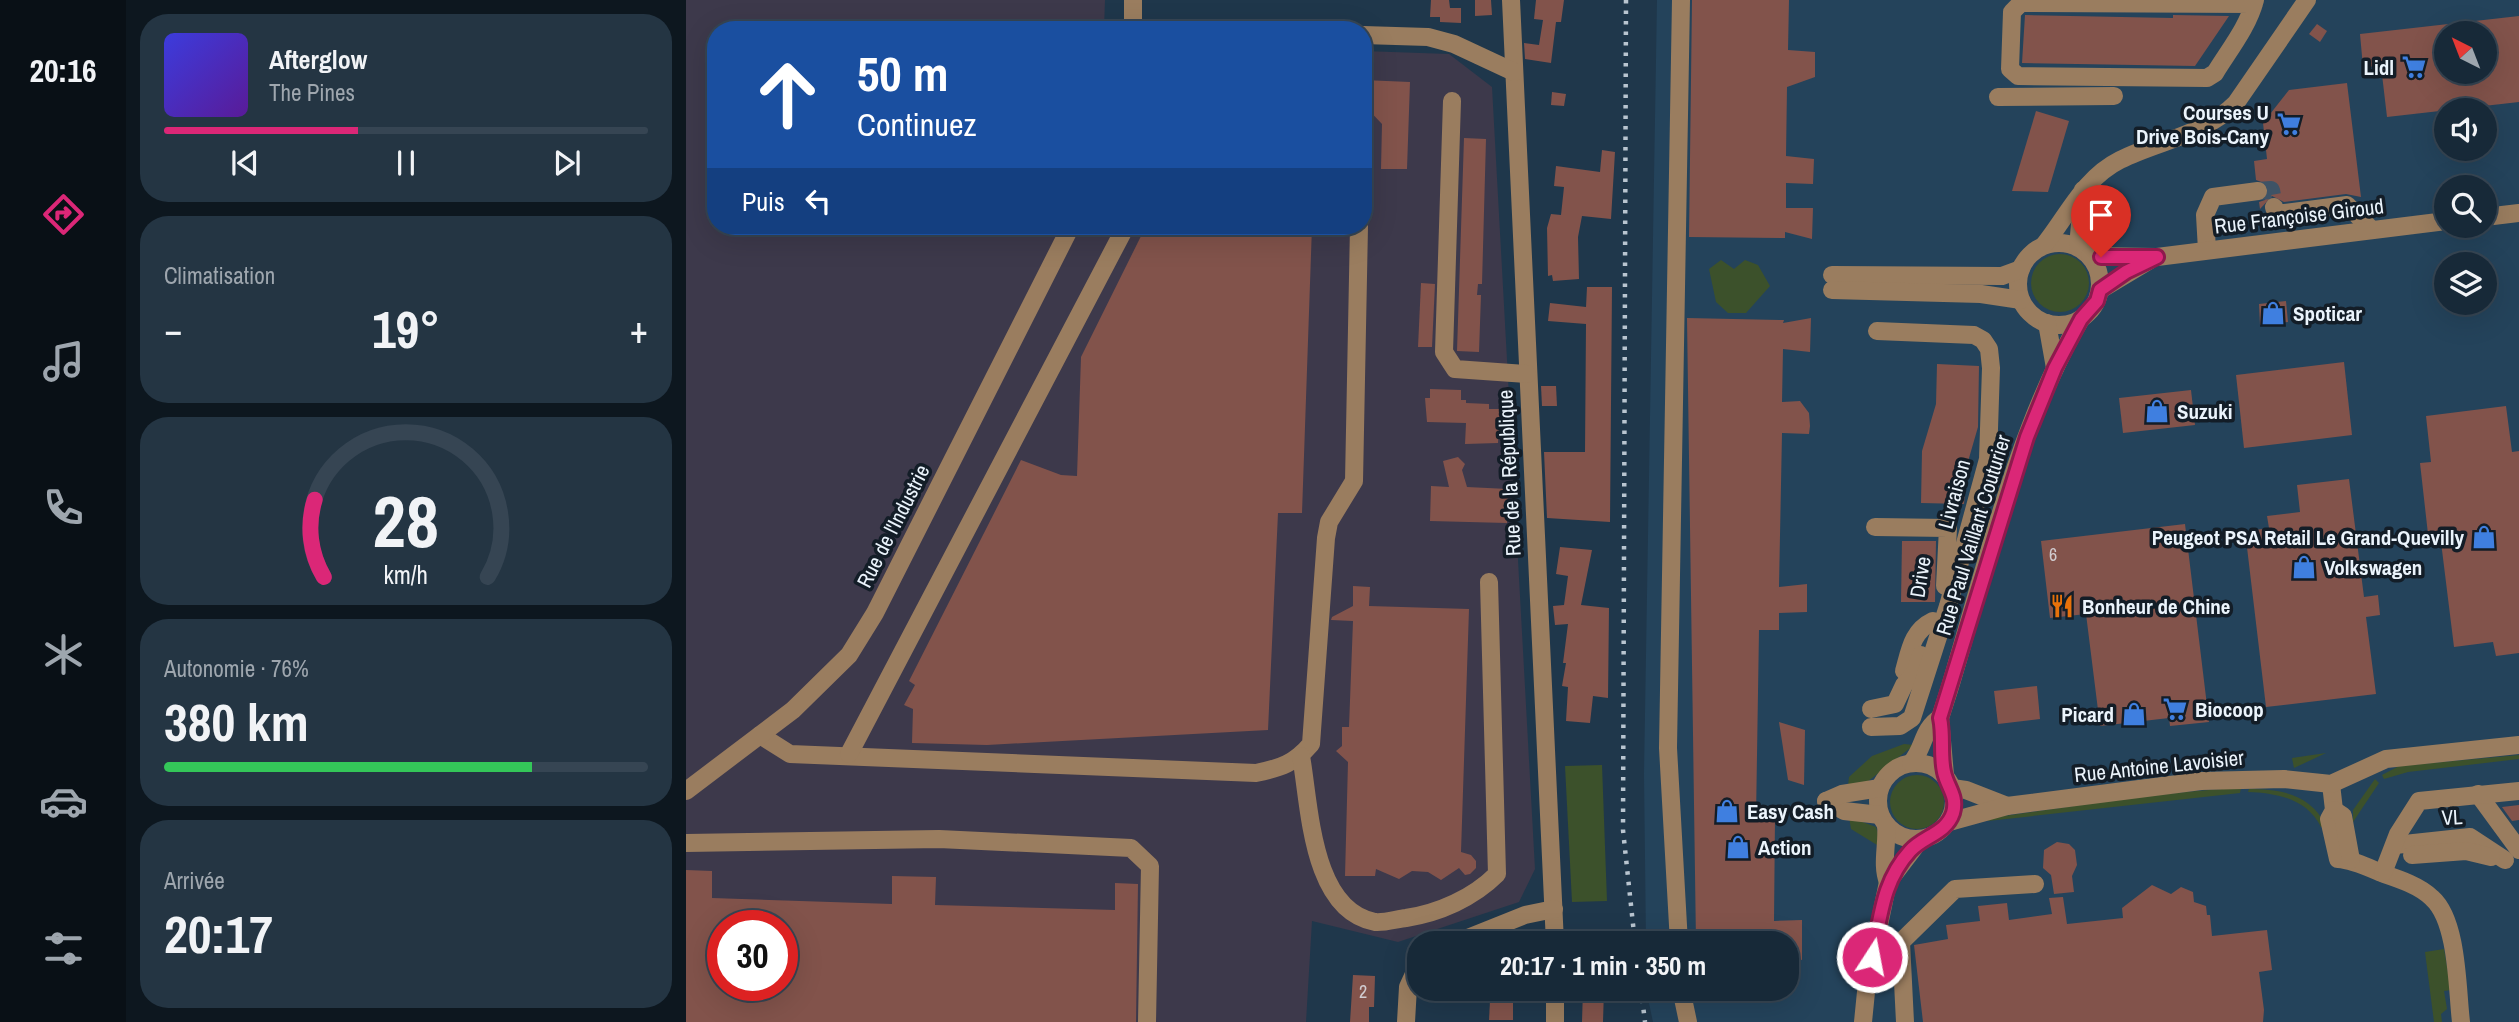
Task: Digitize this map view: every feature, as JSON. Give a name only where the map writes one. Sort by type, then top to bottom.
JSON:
[{"type":"street","points":[[1133,0],[1133,21]]},
{"type":"street","name":"Rue de la République","points":[[1511,0],[1555,931]]},
{"type":"street","points":[[1678,931],[1668,748],[1681,0]]},
{"type":"street","points":[[2044,245],[2056,242],[2084,252],[2099,272],[2100,290],[2090,311],[2081,319],[2065,325],[2048,323],[2032,315],[2021,300],[2018,285],[2026,258],[2044,245],[2083,190],[2119,160],[2208,126],[2224,115],[2236,103],[2306,0]]},
{"type":"street","points":[[2255,2],[2215,73],[2207,78],[2018,76],[2010,69],[2012,12],[2021,3],[2255,2]]},
{"type":"street","points":[[1372,35],[1428,37],[1454,44],[1514,72]]},
{"type":"street","points":[[1998,97],[2114,96]]},
{"type":"street","points":[[1452,101],[1444,352],[1455,369],[1527,374]]},
{"type":"street","points":[[2083,190],[2084,252]]},
{"type":"street","points":[[2207,250],[2204,215],[2213,197],[2258,191]]},
{"type":"street","points":[[2274,207],[2276,214],[2347,205],[2372,230]]},
{"type":"street","points":[[2497,216],[2519,213]]},
{"type":"street","name":"Rue Françoise Giroud","points":[[2084,252],[2157,257],[2434,223]]},
{"type":"street","name":"Rue de l'Industrie","points":[[686,791],[793,710],[849,655],[875,613],[1066,235]]},
{"type":"street","points":[[849,754],[1121,235]]},
{"type":"street","points":[[760,735],[790,754],[849,754],[1256,773],[1285,767],[1301,756],[1311,744],[1329,522],[1354,481],[1359,235]]},
{"type":"street","name":"Rue Françoise Giroud","points":[[2100,290],[2126,272],[2157,257]]},
{"type":"street","points":[[2021,269],[2001,276],[1832,282],[1981,294],[2021,300]]},
{"type":"street","name":"Rue Paul Vaillant Couturier","points":[[1948,782],[1940,718],[2027,437],[2055,368],[2081,319]]},
{"type":"street","points":[[2048,323],[2055,368]]},
{"type":"street","name":"Livraison","points":[[1871,718],[1900,726],[1912,718],[1948,606],[1988,459],[1991,368],[1989,349],[1983,340],[1974,335],[1877,331]]},
{"type":"street","name":"Drive","points":[[1871,718],[1895,704],[1904,685],[1915,673],[1944,595],[1948,539],[1948,528],[1875,527]]},
{"type":"street","points":[[1948,539],[1968,529]]},
{"type":"street","points":[[1301,756],[1327,883],[1339,903],[1353,915],[1377,922],[1421,916],[1468,897],[1488,883],[1497,874],[1489,582]]},
{"type":"street","name":"Rue Paul Vaillant Couturier","points":[[1911,763],[1920,753],[1921,744],[1931,724],[1940,718]]},
{"type":"street","points":[[2461,1022],[2452,946],[2441,910],[2432,897],[2390,858],[2351,860],[2343,816],[2334,810],[2331,784],[2386,759],[2519,745]]},
{"type":"street","points":[[1863,1022],[1867,982],[1888,881],[1920,840],[1940,831],[1949,821],[1955,800],[1948,782],[1930,766],[1911,763],[1892,771],[1880,788],[1888,844],[1884,870],[1888,881]]},
{"type":"street","name":"Rue Antoine Lavoisier","points":[[1949,821],[2007,806],[2222,779],[2284,779],[2331,784]]},
{"type":"street","name":"Rue Antoine Lavoisier","points":[[1948,782],[2007,806]]},
{"type":"street","points":[[1880,788],[1842,794],[1826,801],[1844,811],[1883,820],[1901,837],[1920,840]]},
{"type":"street","points":[[2390,858],[2398,834],[2419,801],[2499,792],[2519,807]]},
{"type":"street","points":[[2499,792],[2519,833]]},
{"type":"street","points":[[2499,792],[2512,855]]},
{"type":"street","name":"VL","points":[[2390,858],[2470,837],[2512,855]]},
{"type":"street","points":[[686,843],[939,839],[1131,848],[1150,866],[1147,1022]]},
{"type":"street","points":[[1905,1022],[1901,942],[1955,889],[2035,884]]},
{"type":"street","points":[[1485,931],[1525,915],[1554,909]]},
{"type":"street","points":[[1406,1022],[1407,1001]]},
{"type":"street","points":[[1555,1001],[1555,1022]]},
{"type":"street","points":[[1684,1001],[1688,1022]]},
{"type":"shaded area","points":[[686,0],[1105,0],[1104,21],[707,21],[707,235],[1372,235],[1372,51],[1449,54],[1492,87],[1535,869],[1519,902],[1431,931],[1407,931],[1407,939],[1398,942],[1312,921],[1306,1022],[686,1022]]},
{"type":"shaded area","points":[[1657,0],[2519,0],[2519,1022],[1653,1022],[1649,1001],[1799,1001],[1799,931],[1646,931],[1644,774]]},
{"type":"green space","points":[[2054,254],[2066,254],[2081,262],[2089,277],[2089,289],[2081,304],[2066,312],[2054,312],[2039,304],[2031,289],[2031,277],[2039,262]]},
{"type":"green space","points":[[1721,260],[1734,269],[1745,260],[1758,265],[1770,286],[1746,313],[1728,313],[1716,302],[1709,269]]},
{"type":"green space","points":[[1904,744],[1914,745],[1867,782],[1848,786],[1849,777],[1872,756]]},
{"type":"green space","points":[[2326,753],[2294,768],[2292,758]]},
{"type":"green space","points":[[2519,755],[2519,759],[2408,772],[2384,779],[2382,775],[2399,766]]},
{"type":"green space","points":[[1602,765],[1607,901],[1572,902],[1565,766]]},
{"type":"green space","points":[[1917,775],[1936,783],[1944,802],[1936,821],[1917,829],[1898,821],[1890,802],[1898,783]]},
{"type":"green space","points":[[2375,779],[2379,783],[2353,822],[2353,810]]},
{"type":"green space","points":[[2241,788],[2240,793],[1988,821],[1988,818],[2114,800]]},
{"type":"green space","points":[[2249,789],[2283,792],[2303,800],[2320,815],[2326,826],[2321,827],[2308,810],[2290,799],[2248,792]]},
{"type":"green space","points":[[1849,817],[1876,827],[1882,848],[1851,829]]},
{"type":"green space","points":[[2444,949],[2451,990],[2444,991],[2447,1009],[2441,1014],[2442,1022],[2434,1022],[2425,952]]},
{"type":"building","points":[[1431,0],[1449,0],[1450,8],[1461,8],[1461,23],[1440,22],[1440,17],[1430,17]]},
{"type":"building","points":[[1475,0],[1491,0],[1492,15],[1475,16]]},
{"type":"building","points":[[1536,0],[1564,0],[1561,22],[1556,22],[1551,63],[1525,59],[1524,43],[1539,45],[1543,20],[1534,19]]},
{"type":"building","points":[[1692,0],[1789,0],[1788,50],[1815,52],[1815,77],[1787,87],[1786,156],[1814,159],[1813,184],[1786,183],[1786,208],[1813,208],[1812,239],[1785,232],[1785,238],[1689,237]]},
{"type":"building","points":[[2025,15],[2173,18],[2173,15],[2229,16],[2195,66],[2022,63]]},
{"type":"building","name":"Lidl","points":[[2519,16],[2519,102],[2497,104],[2497,98],[2434,98],[2434,112],[2387,117],[2381,66],[2363,67],[2360,34],[2434,26],[2434,84],[2497,84],[2497,21],[2475,21]]},
{"type":"building","points":[[2317,24],[2327,31],[2320,42],[2309,34]]},
{"type":"building","points":[[1372,80],[1410,82],[1407,169],[1381,169],[1382,124],[1372,113]]},
{"type":"building","points":[[2347,83],[2361,197],[2346,194],[2284,202],[2272,196],[2260,209],[2259,202],[2265,200],[2269,190],[2267,184],[2256,180],[2254,161],[2267,159],[2263,123],[2289,90]]},
{"type":"building","points":[[1552,92],[1566,94],[1564,106],[1551,105]]},
{"type":"building","points":[[2036,111],[2069,121],[2048,192],[2012,191]]},
{"type":"building","points":[[1464,138],[1486,139],[1482,284],[1478,284],[1477,295],[1481,295],[1479,352],[1457,351]]},
{"type":"building","points":[[1602,150],[1615,152],[1611,219],[1582,216],[1578,237],[1579,279],[1553,281],[1552,275],[1548,276],[1547,228],[1551,214],[1561,215],[1564,187],[1554,186],[1556,166],[1600,172]]},
{"type":"building","points":[[1142,235],[1312,235],[1302,513],[1278,513],[1268,730],[987,745],[912,743],[913,709],[904,705],[915,685],[909,681],[1021,460],[1061,475],[1077,476],[1081,357]]},
{"type":"building","points":[[1421,283],[1435,284],[1432,347],[1418,347]]},
{"type":"building","points":[[1587,287],[1612,287],[1610,522],[1547,518],[1544,452],[1585,452],[1586,324],[1548,321],[1550,303],[1586,307]]},
{"type":"building","name":"Spoticar","points":[[2286,301],[2288,322],[2260,325],[2259,304]]},
{"type":"building","points":[[1687,318],[1784,320],[1783,323],[1811,318],[1810,352],[1783,349],[1782,402],[1800,401],[1809,413],[1810,426],[1809,434],[1782,433],[1779,587],[1807,584],[1807,612],[1779,613],[1779,630],[1759,630],[1756,818],[1775,818],[1774,921],[1802,920],[1802,960],[1799,959],[1799,931],[1696,931]]},
{"type":"building","points":[[2344,362],[2352,435],[2244,448],[2236,375]]},
{"type":"building","points":[[1937,364],[1979,366],[1978,427],[1967,465],[1964,504],[1921,503],[1922,451],[1936,404]]},
{"type":"building","points":[[1541,386],[1556,386],[1557,406],[1542,406]]},
{"type":"building","points":[[1430,389],[1461,390],[1461,400],[1466,400],[1466,403],[1489,404],[1489,409],[1500,409],[1498,443],[1465,444],[1466,423],[1427,422],[1425,398],[1430,398]]},
{"type":"building","name":"Suzuki","points":[[2191,390],[2195,425],[2123,433],[2119,398]]},
{"type":"building","points":[[2506,406],[2512,452],[2519,451],[2519,653],[2496,656],[2493,642],[2454,647],[2441,542],[2429,543],[2420,463],[2431,462],[2426,416]]},
{"type":"building","points":[[1458,457],[1465,464],[1462,470],[1467,487],[1508,489],[1507,523],[1430,521],[1431,486],[1449,487],[1443,461]]},
{"type":"building","name":"Volkswagen","points":[[2349,479],[2364,597],[2378,595],[2380,615],[2366,617],[2376,694],[2266,707],[2246,539],[2249,538],[2249,531],[2269,528],[2267,516],[2300,512],[2297,485]]},
{"type":"building","points":[[2185,524],[2209,722],[2170,726],[2169,718],[2100,726],[2086,614],[2050,618],[2041,541]]},
{"type":"building","points":[[1902,541],[1936,541],[1935,602],[1901,602]]},
{"type":"building","points":[[1560,547],[1592,550],[1581,605],[1609,608],[1608,698],[1593,696],[1590,723],[1566,721],[1568,687],[1562,686],[1568,624],[1555,625],[1553,606],[1564,605],[1568,576],[1556,574]]},
{"type":"building","points":[[1353,586],[1370,587],[1369,606],[1469,609],[1461,852],[1471,855],[1476,861],[1476,868],[1470,874],[1465,875],[1459,868],[1441,880],[1428,872],[1412,871],[1399,879],[1376,869],[1375,876],[1345,876],[1348,762],[1336,751],[1342,746],[1342,727],[1349,727],[1353,621],[1331,620],[1353,606]]},
{"type":"building","points":[[2037,686],[2040,719],[1998,724],[1994,691]]},
{"type":"building","points":[[1779,722],[1805,730],[1804,785],[1788,780]]},
{"type":"building","points":[[2519,805],[2519,820],[2512,821],[2502,807]]},
{"type":"building","points":[[2057,842],[2069,844],[2075,850],[2077,865],[2072,876],[2074,892],[2054,894],[2051,875],[2043,868],[2044,850]]},
{"type":"building","points":[[686,870],[712,871],[712,898],[892,904],[892,876],[936,877],[935,905],[1115,910],[1115,883],[1138,884],[1136,1022],[686,1022]]},
{"type":"building","points":[[2152,885],[2171,894],[2181,887],[2193,892],[2194,902],[2206,906],[2207,915],[2210,915],[2212,936],[2267,930],[2272,970],[2259,972],[2263,1022],[1923,1022],[1914,945],[1948,939],[1946,925],[1980,921],[1978,906],[2007,903],[2009,920],[2052,914],[2049,898],[2063,897],[2067,924],[2123,918],[2122,908]]},
{"type":"building","points":[[1353,975],[1375,976],[1374,1007],[1369,1007],[1369,1022],[1350,1022]]},
{"type":"building","points":[[1490,1001],[1513,1001],[1513,1020],[1489,1020]]},
{"type":"building","points":[[1583,1001],[1604,1001],[1603,1022],[1582,1022]]},
{"type":"tunnel","points":[[2258,191],[2271,190],[2274,207]]},
{"type":"railway","points":[[1626,0],[1623,830],[1634,931]]},
{"type":"railway","points":[[1642,1001],[1645,1022]]},
{"type":"place","name":"Lidl","points":[[2414,67]]},
{"type":"place","name":"Courses U Drive Bois-Cany","points":[[2289,124]]},
{"type":"place","name":"Spoticar","points":[[2273,313]]},
{"type":"place","name":"Suzuki","points":[[2157,411]]},
{"type":"place","name":"Peugeot PSA Retail Le Grand-Quevilly","points":[[2484,537]]},
{"type":"place","name":"Volkswagen","points":[[2304,567]]},
{"type":"place","name":"Bonheur de Chine","points":[[2062,606]]},
{"type":"place","name":"Biocoop","points":[[2175,709]]},
{"type":"place","name":"Picard","points":[[2134,714]]},
{"type":"place","name":"Easy Cash","points":[[1727,811]]},
{"type":"place","name":"Action","points":[[1738,847]]},
{"type":"route","points":[[1872,957],[1888,881],[1920,840],[1940,831],[1953,811],[1955,800],[1945,775],[1940,748],[1940,718],[2027,437],[2051,376],[2081,319],[2097,301],[2100,290],[2126,272],[2157,257],[2101,257]]}]
